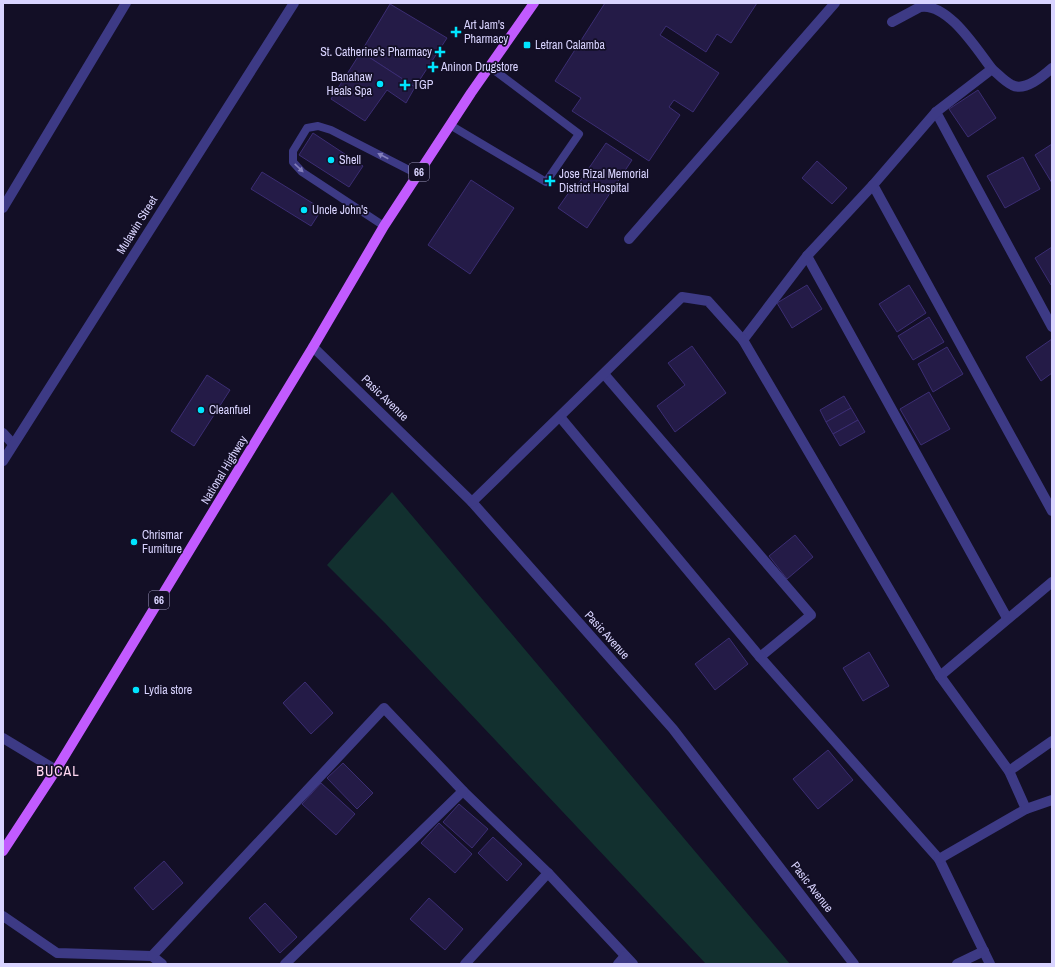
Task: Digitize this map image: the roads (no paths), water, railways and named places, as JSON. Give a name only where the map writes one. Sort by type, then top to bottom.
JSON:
[{"type":"main road","name":"National Highway","points":[[3,851],[56,770],[313,347],[384,226],[417,174],[534,3]]},
{"type":"street","points":[[3,208],[126,3]]},
{"type":"street","name":"Mulawin Street","points":[[3,461],[294,3]]},
{"type":"street","points":[[629,239],[835,3]]},
{"type":"street","points":[[892,22],[920,7],[925,6],[936,8],[960,28],[992,69],[1012,85],[1018,86],[1031,84],[1040,79],[1052,68]]},
{"type":"street","points":[[743,340],[807,256],[873,185],[936,112],[992,69]]},
{"type":"street","points":[[936,112],[1052,327]]},
{"type":"street","points":[[873,185],[1052,511]]},
{"type":"street","points":[[807,256],[1007,618]]},
{"type":"street","points":[[472,502],[682,297],[708,301],[743,340],[940,676],[1009,771],[1026,809]]},
{"type":"street","name":"Pasic Avenue","points":[[313,347],[472,502],[673,729],[854,964]]},
{"type":"street","points":[[604,374],[811,615],[760,657]]},
{"type":"street","points":[[560,417],[760,657],[939,859],[990,964]]},
{"type":"street","points":[[3,433],[14,444]]},
{"type":"street","points":[[940,676],[1007,618],[1052,582]]},
{"type":"street","points":[[152,956],[384,708],[463,791],[548,874],[625,962]]},
{"type":"street","points":[[3,738],[56,770]]},
{"type":"street","points":[[1009,771],[1052,741]]},
{"type":"street","points":[[285,964],[463,791]]},
{"type":"street","points":[[939,859],[1026,809],[1052,800]]},
{"type":"street","points":[[465,964],[548,874]]},
{"type":"street","points":[[3,916],[57,953],[152,956],[162,964]]},
{"type":"street","points":[[957,964],[984,951]]},
{"type":"lane","points":[[450,125],[546,182],[579,134],[490,67]]},
{"type":"lane","points":[[384,226],[302,172],[293,162],[293,151],[307,128],[318,126],[331,130],[417,174]]},
{"type":"place","name":"Art Jam's Pharmacy","points":[[456,32]]},
{"type":"place","name":"Letran Calamba","points":[[527,45]]},
{"type":"place","name":"St. Catherine's Pharmacy","points":[[440,52]]},
{"type":"place","name":"Aninon Drugstore","points":[[433,67]]},
{"type":"place","name":"Banahaw Heals Spa","points":[[380,84]]},
{"type":"place","name":"TGP","points":[[405,85]]},
{"type":"place","name":"Shell","points":[[331,160]]},
{"type":"place","name":"Jose Rizal Memorial District Hospital","points":[[550,181]]},
{"type":"place","name":"Uncle John's","points":[[304,210]]},
{"type":"place","name":"Cleanfuel","points":[[201,410]]},
{"type":"place","name":"Chrismar Furniture","points":[[134,542]]},
{"type":"place","name":"Lydia store","points":[[136,690]]},
{"type":"district","name":"BUCAL","points":[[58,771]]}]
